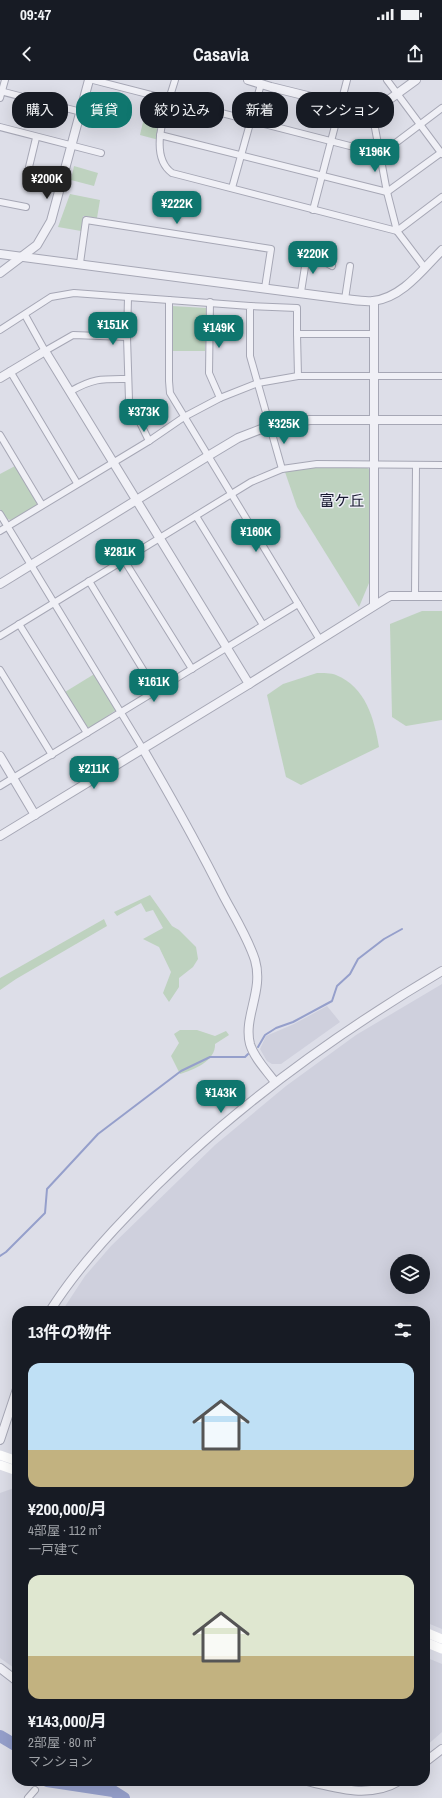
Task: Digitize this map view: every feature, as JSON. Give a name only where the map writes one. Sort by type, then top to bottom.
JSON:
[{"type":"main road","points":[[0,1455],[12,1459]]},
{"type":"main road","points":[[0,1465],[12,1470]]},
{"type":"main road","points":[[430,1634],[442,1639]]},
{"type":"main road","points":[[430,1644],[442,1649]]},
{"type":"street","points":[[0,98],[5,80]]},
{"type":"street","points":[[86,92],[89,80]]},
{"type":"street","points":[[93,80],[140,93]]},
{"type":"street","points":[[172,92],[175,80]]},
{"type":"street","points":[[248,80],[261,82],[296,92]]},
{"type":"street","points":[[344,92],[347,80]]},
{"type":"street","points":[[160,134],[387,192],[442,153],[387,80]]},
{"type":"street","points":[[394,98],[416,80]]},
{"type":"street","points":[[258,92],[261,82]]},
{"type":"street","points":[[1,91],[76,110]]},
{"type":"street","points":[[381,154],[442,108]]},
{"type":"street","points":[[0,128],[100,153]]},
{"type":"street","points":[[0,273],[24,256],[37,244],[51,221],[77,128]]},
{"type":"street","points":[[162,128],[160,134],[160,153],[166,168],[172,173],[397,231]]},
{"type":"street","points":[[232,188],[248,128]]},
{"type":"street","points":[[277,128],[381,154]]},
{"type":"street","points":[[313,210],[335,128]]},
{"type":"street","points":[[375,128],[387,192],[397,231],[424,268]]},
{"type":"street","points":[[29,167],[36,138]]},
{"type":"street","points":[[397,231],[442,197]]},
{"type":"street","points":[[0,202],[26,207]]},
{"type":"street","points":[[80,263],[86,220],[271,249],[266,288]]},
{"type":"street","points":[[0,254],[80,263],[345,299],[374,301],[393,294],[405,287],[442,250]]},
{"type":"street","points":[[301,292],[307,256],[321,260],[332,266]]},
{"type":"street","points":[[345,299],[350,266]]},
{"type":"street","points":[[0,330],[51,297],[74,293],[128,298],[297,308],[298,376]]},
{"type":"street","points":[[128,298],[127,379],[129,400],[149,441]]},
{"type":"street","points":[[169,300],[170,393],[320,640]]},
{"type":"street","points":[[374,301],[374,605]]},
{"type":"street","points":[[210,302],[209,373],[220,398]]},
{"type":"street","points":[[250,306],[250,356],[282,469]]},
{"type":"street","points":[[25,315],[113,462],[161,537],[250,684]]},
{"type":"street","points":[[297,334],[374,334]]},
{"type":"street","points":[[0,378],[73,335],[127,338]]},
{"type":"street","points":[[10,371],[77,483]]},
{"type":"street","points":[[0,531],[77,483],[149,441],[184,417],[220,398],[258,383],[298,376],[442,376]]},
{"type":"street","points":[[71,391],[87,382],[100,379],[127,379]]},
{"type":"street","points":[[0,584],[136,499],[238,438],[270,426],[310,420],[442,420]]},
{"type":"street","points":[[0,434],[42,505]]},
{"type":"street","points":[[0,636],[251,482],[282,469],[317,464],[442,465]]},
{"type":"street","points":[[415,596],[416,465]]},
{"type":"street","points":[[0,514],[143,748],[192,835],[241,930],[254,960],[258,983],[249,1034],[250,1045],[275,1082]]},
{"type":"street","points":[[196,516],[263,625]]},
{"type":"street","points":[[124,560],[192,669]]},
{"type":"street","points":[[89,581],[156,691]]},
{"type":"street","points":[[0,836],[250,684],[390,596],[442,596]]},
{"type":"street","points":[[0,786],[298,604]]},
{"type":"street","points":[[19,624],[87,733]]},
{"type":"street","points":[[0,670],[52,755]]},
{"type":"street","points":[[0,756],[35,815]]},
{"type":"street","points":[[53,1306],[74,1275],[150,1192],[207,1138],[275,1082],[389,1002],[442,971]]},
{"type":"street","points":[[0,1440],[12,1404]]},
{"type":"street","points":[[0,1668],[12,1677]]},
{"type":"street","points":[[430,1758],[442,1749]]},
{"type":"street","points":[[326,1786],[342,1790],[366,1793],[380,1791],[390,1786]]},
{"type":"street","points":[[28,1798],[35,1790]]},
{"type":"shaded area","points":[[442,984],[442,1629],[430,1624],[430,1306],[65,1306],[85,1276],[111,1246],[215,1145],[286,1086],[356,1035]]},
{"type":"shaded area","points":[[327,1006],[340,1022],[281,1064],[272,1064],[267,1061],[260,1049],[266,1036],[294,1024]]},
{"type":"shaded area","points":[[12,1489],[12,1666],[0,1658],[0,1493]]},
{"type":"shaded area","points":[[430,1659],[442,1664],[442,1732],[430,1743]]},
{"type":"green space","points":[[142,128],[162,128],[159,140],[140,135]]},
{"type":"green space","points":[[74,166],[98,173],[94,186],[71,180]]},
{"type":"green space","points":[[70,194],[100,200],[97,218],[83,216],[81,231],[58,227]]},
{"type":"green space","points":[[172,306],[206,308],[205,351],[172,351]]},
{"type":"green space","points":[[15,466],[38,501],[36,506],[11,520],[6,519],[0,509],[0,474]]},
{"type":"green space","points":[[316,467],[366,467],[370,470],[369,583],[359,607],[297,507],[285,472]]},
{"type":"green space","points":[[422,611],[442,611],[442,720],[406,726],[392,717],[390,624]]},
{"type":"green space","points":[[96,673],[116,710],[90,728],[86,726],[65,692]]},
{"type":"green space","points":[[317,673],[329,673],[336,675],[355,687],[367,705],[371,715],[379,747],[301,785],[286,777],[267,695],[283,684]]},
{"type":"green space","points":[[150,895],[172,926],[179,930],[196,947],[198,959],[193,967],[179,978],[179,987],[169,1002],[163,993],[171,972],[159,947],[143,939],[163,928],[153,910],[146,912],[141,903],[117,916],[114,912]]},
{"type":"green space","points":[[104,919],[107,926],[16,979],[0,990],[0,978]]},
{"type":"green space","points":[[180,1030],[197,1030],[215,1036],[226,1031],[229,1035],[215,1044],[212,1055],[203,1064],[180,1074],[171,1056],[179,1043],[174,1034]]},
{"type":"waterway","points":[[258,1047],[265,1035],[276,1028],[293,1022],[332,1001],[337,986],[350,974],[358,959],[384,939],[402,929]]},
{"type":"waterway","points":[[0,1256],[6,1252],[45,1213],[47,1189],[98,1134],[181,1071],[210,1057],[245,1057],[248,1054]]},
{"type":"waterway","points":[[0,1736],[12,1743]]},
{"type":"waterway","points":[[80,1786],[113,1791],[124,1798]]},
{"type":"district","name":"富ケ丘","points":[[342,500]]}]
